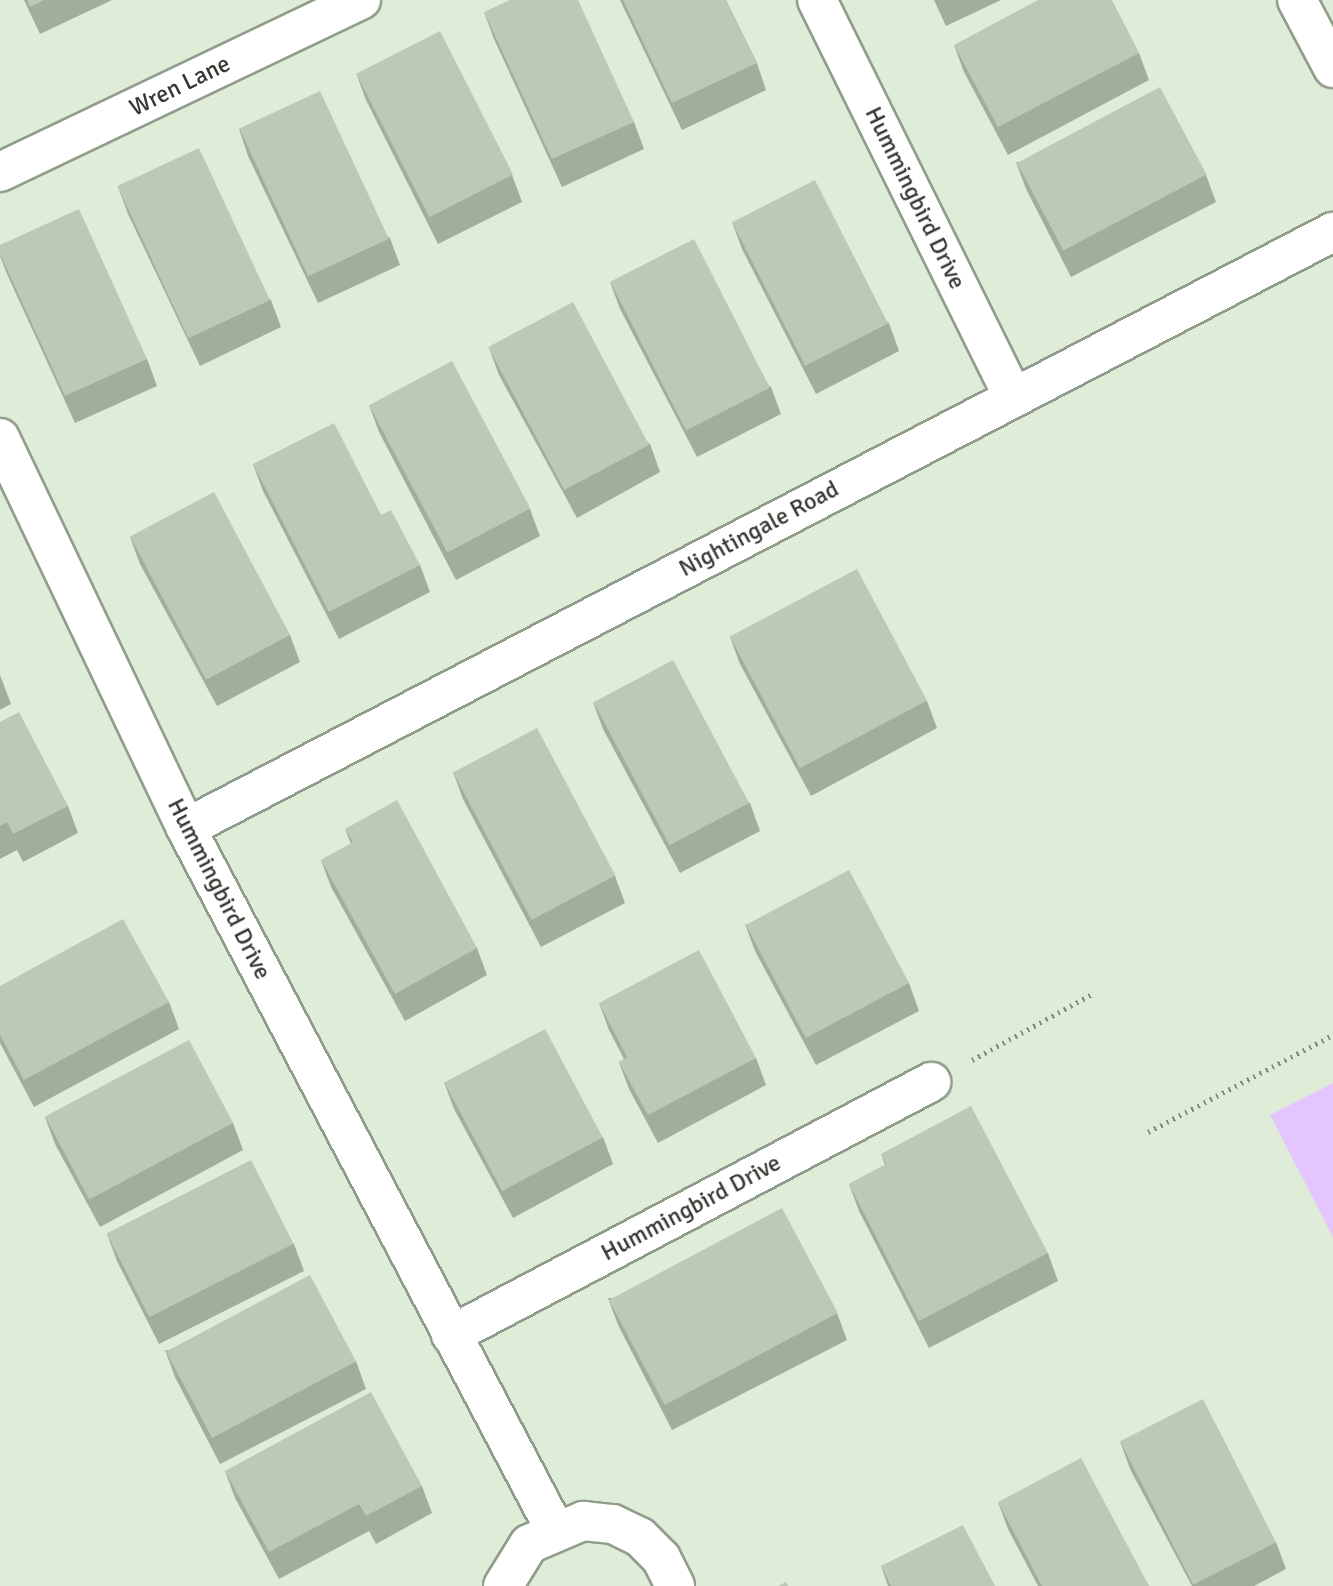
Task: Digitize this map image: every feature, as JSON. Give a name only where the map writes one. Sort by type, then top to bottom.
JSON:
[{"type":"street","name":"Wren Lane","points":[[0,172],[360,0]]},
{"type":"street","name":"Hummingbird Drive","points":[[817,0],[1013,397]]},
{"type":"street","points":[[1297,0],[1333,68]]},
{"type":"street","name":"Nightingale Road","points":[[187,828],[1333,232]]},
{"type":"street","name":"Hummingbird Drive","points":[[0,438],[187,828],[554,1528]]},
{"type":"street","name":"Hummingbird Drive","points":[[451,1335],[931,1082]]},
{"type":"street","points":[[503,1586],[529,1544],[554,1528],[583,1521],[613,1524],[661,1558],[676,1586]]},
{"type":"path","points":[[931,1082],[1092,994]]},
{"type":"path","points":[[1148,1132],[1333,1035]]},
{"type":"shaded area","points":[[1333,1083],[1333,1237],[1270,1115]]},
{"type":"building","points":[[27,0],[44,0],[30,7]]},
{"type":"building","points":[[510,0],[578,0],[634,122],[552,159],[484,12]]},
{"type":"building","points":[[623,0],[726,0],[757,63],[672,103]]},
{"type":"building","points":[[1038,0],[1112,0],[1139,53],[998,127],[954,45]]},
{"type":"building","points":[[440,31],[513,174],[429,217],[356,74]]},
{"type":"building","points":[[1160,87],[1206,174],[1063,250],[1017,163]]},
{"type":"building","points":[[320,91],[389,239],[308,276],[239,129]]},
{"type":"building","points":[[199,148],[270,300],[188,338],[117,186]]},
{"type":"building","points":[[815,180],[888,323],[805,366],[732,222]]},
{"type":"building","points":[[79,209],[147,359],[65,396],[0,254],[0,245]]},
{"type":"building","points":[[694,239],[770,388],[686,430],[610,282]]},
{"type":"building","points":[[573,302],[649,445],[564,490],[488,347]]},
{"type":"building","points":[[452,361],[530,508],[447,553],[369,405]]},
{"type":"building","points":[[334,423],[381,515],[391,510],[420,565],[329,612],[253,464]]},
{"type":"building","points":[[214,492],[290,635],[206,680],[130,537]]},
{"type":"building","points":[[857,569],[927,701],[800,768],[730,637]]},
{"type":"building","points":[[673,660],[749,803],[670,845],[594,702]]},
{"type":"building","points":[[19,712],[68,806],[13,834],[7,822],[0,826],[0,722]]},
{"type":"building","points":[[537,728],[615,875],[532,920],[453,773]]},
{"type":"building","points":[[397,800],[477,948],[395,994],[321,860],[353,842],[345,829]]},
{"type":"building","points":[[849,870],[909,983],[806,1038],[746,925]]},
{"type":"building","points":[[123,919],[169,1002],[24,1080],[0,1035],[0,986]]},
{"type":"building","points":[[699,950],[756,1058],[648,1115],[619,1062],[627,1057],[599,1003]]},
{"type":"building","points":[[545,1029],[603,1138],[502,1191],[444,1083]]},
{"type":"building","points":[[189,1040],[233,1123],[89,1200],[45,1117]]},
{"type":"building","points":[[971,1106],[1048,1253],[919,1321],[849,1184],[886,1164],[881,1154]]},
{"type":"building","points":[[251,1160],[294,1244],[149,1317],[107,1234]]},
{"type":"building","points":[[782,1208],[838,1313],[665,1405],[609,1300]]},
{"type":"building","points":[[310,1275],[356,1362],[212,1438],[166,1352]]},
{"type":"building","points":[[371,1392],[422,1486],[366,1516],[359,1504],[269,1552],[225,1471]]},
{"type":"building","points":[[1203,1399],[1276,1542],[1193,1585],[1120,1441]]},
{"type":"building","points":[[1081,1458],[1149,1586],[1042,1586],[998,1502]]},
{"type":"building","points":[[963,1525],[995,1586],[891,1586],[881,1566]]}]
